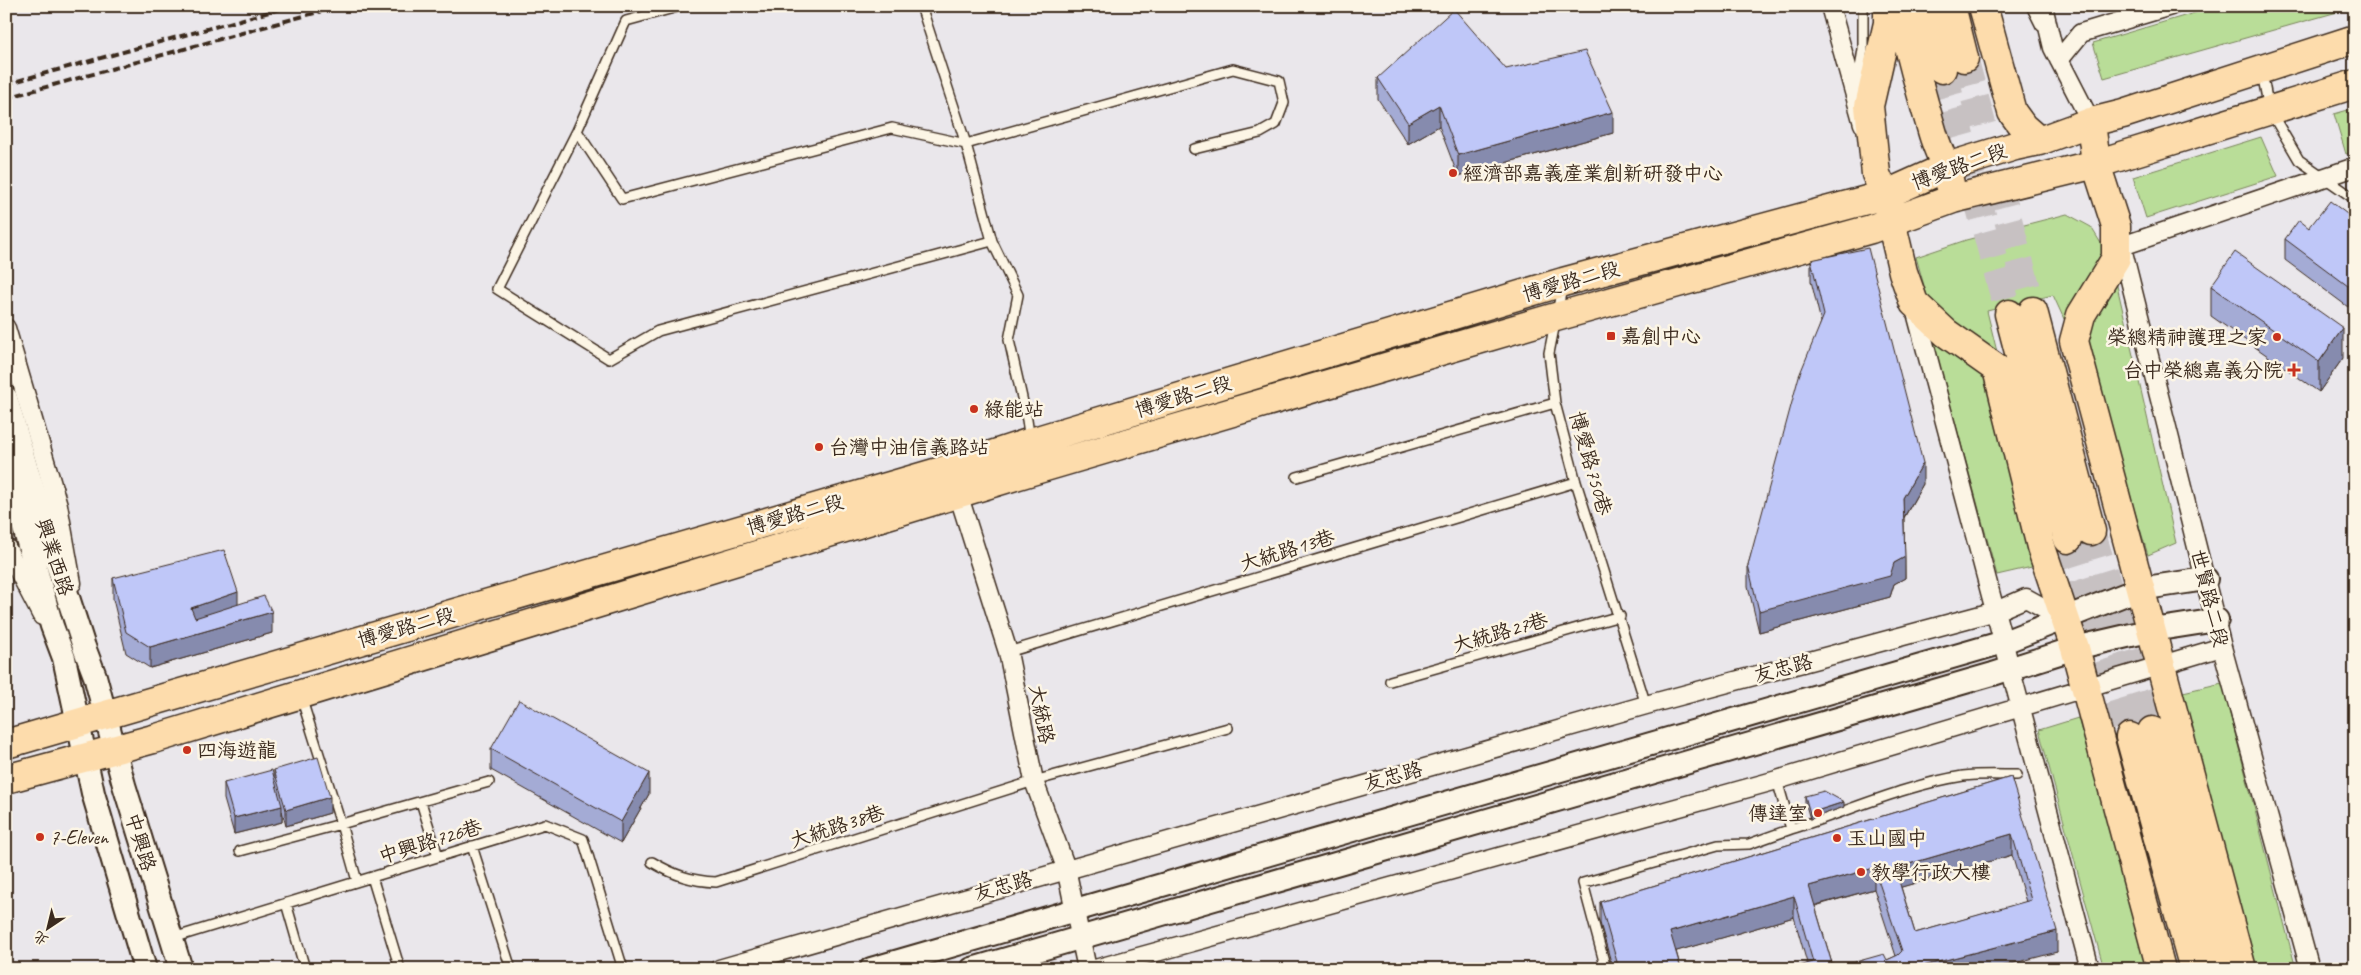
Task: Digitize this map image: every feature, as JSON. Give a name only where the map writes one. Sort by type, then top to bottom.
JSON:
[{"type":"main road","points":[[1888,6],[1888,23],[1869,106],[1875,168],[1885,194],[1903,272],[1914,302],[1946,333],[1998,369],[2041,547],[2075,648],[2161,969]]},
{"type":"main road","points":[[1899,6],[1916,76],[1938,151],[1947,167],[1953,199]]},
{"type":"main road","points":[[1926,6],[1953,64],[1951,6]]},
{"type":"main road","points":[[1983,6],[2012,112],[2023,127],[2039,141]]},
{"type":"main road","name":"博愛路二段","points":[[6,744],[952,468],[1030,442],[1563,282],[1885,194],[1947,167],[2015,146],[2039,141],[2091,122],[2123,114],[2355,39]]},
{"type":"main road","name":"博愛路二段","points":[[6,779],[114,750],[301,694],[1035,470],[1556,317],[1892,223],[1953,199],[2096,164],[2355,84]]},
{"type":"main road","points":[[2091,122],[2096,164],[2119,236],[2116,258],[2081,315],[2074,341],[2139,589],[2153,630],[2242,969]]},
{"type":"main road","points":[[2021,313],[2080,535]]},
{"type":"main road","points":[[2194,969],[2141,734],[2216,969]]},
{"type":"street","points":[[1830,6],[1875,168]]},
{"type":"street","points":[[2043,6],[2056,54],[2091,122]]},
{"type":"street","points":[[2056,54],[2081,33],[2171,6]]},
{"type":"street","points":[[2119,236],[2355,167]]},
{"type":"street","name":"世賢路二段","points":[[2119,236],[2217,620],[2222,647],[2310,969]]},
{"type":"street","points":[[1914,302],[1996,611],[2009,669],[2090,969]]},
{"type":"street","points":[[6,328],[58,505],[74,652]]},
{"type":"street","name":"興業西路","points":[[6,398],[27,470],[74,652],[77,723]]},
{"type":"street","name":"興業西路","points":[[6,465],[52,626],[74,652],[106,715]]},
{"type":"street","name":"大統路","points":[[952,468],[957,495],[1008,652],[1034,781],[1066,868],[1087,969]]},
{"type":"street","points":[[6,548],[74,652]]},
{"type":"street","name":"友忠路","points":[[871,969],[2004,642],[2139,589],[2206,578]]},
{"type":"street","name":"友忠路","points":[[719,969],[1066,868],[1646,704],[1996,611],[2026,598],[2064,619]]},
{"type":"street","points":[[972,969],[2009,669],[2075,648],[2153,630],[2217,620]]},
{"type":"street","points":[[1095,969],[1777,780],[2222,647]]},
{"type":"street","name":"中興路","points":[[106,715],[114,750],[170,939],[181,969]]},
{"type":"street","name":"中興路","points":[[77,723],[84,758],[145,969]]},
{"type":"lane","points":[[681,6],[626,21],[577,131],[497,289],[609,359],[658,331],[992,241]]},
{"type":"lane","points":[[920,6],[966,144],[992,241],[1018,295],[1009,340],[1035,470]]},
{"type":"lane","points":[[1856,98],[1863,49],[1863,6]]},
{"type":"lane","points":[[2031,6],[2056,54]]},
{"type":"lane","points":[[577,131],[622,199],[892,128],[966,144],[1233,69],[1279,81],[1284,103],[1276,124],[1260,133],[1194,148]]},
{"type":"lane","points":[[2261,69],[2269,109],[2299,160],[2355,199]]},
{"type":"lane","name":"博愛路750巷","points":[[1563,282],[1550,353],[1555,403],[1576,482],[1620,616],[1646,704]]},
{"type":"lane","points":[[1297,477],[1555,403]]},
{"type":"lane","name":"大統路13巷","points":[[1008,652],[1576,482]]},
{"type":"lane","name":"大統路27巷","points":[[1390,681],[1620,616]]},
{"type":"lane","points":[[301,694],[357,881]]},
{"type":"lane","points":[[1034,781],[1228,728]]},
{"type":"lane","points":[[1606,969],[1583,883],[1718,845],[1750,844],[1916,788],[1964,776],[2016,775]]},
{"type":"lane","points":[[1777,780],[1791,829]]},
{"type":"lane","name":"大統路38巷","points":[[652,862],[673,874],[693,881],[716,882],[1034,781]]},
{"type":"lane","points":[[240,851],[490,782]]},
{"type":"lane","points":[[421,802],[438,856]]},
{"type":"lane","name":"中興路726巷","points":[[170,939],[545,824],[583,839],[623,969]]},
{"type":"lane","points":[[472,846],[511,969]]},
{"type":"lane","points":[[372,877],[400,969]]},
{"type":"lane","points":[[286,903],[305,969]]},
{"type":"green space","points":[[2218,6],[2355,7],[2104,78],[2093,43]]},
{"type":"green space","points":[[2355,108],[2355,151],[2346,154],[2334,114]]},
{"type":"green space","points":[[2261,137],[2278,176],[2146,218],[2133,177]]},
{"type":"green space","points":[[2067,214],[2091,227],[2108,255],[2064,319],[2053,295],[1987,311],[1998,356],[1930,307],[1916,257],[1966,240]]},
{"type":"green space","points":[[2115,277],[2176,543],[2148,555],[2082,339]]},
{"type":"green space","points":[[1929,327],[1991,373],[2036,566],[1997,575]]},
{"type":"green space","points":[[2222,683],[2296,969],[2253,969],[2183,692]]},
{"type":"green space","points":[[2078,718],[2150,969],[2104,969],[2039,730]]},
{"type":"building","points":[[1454,9],[1506,69],[1585,51],[1613,112],[1458,155],[1439,105],[1408,123],[1378,78]]},
{"type":"building","points":[[2330,201],[2355,220],[2355,277],[2348,286],[2285,239],[2299,220],[2309,228]]},
{"type":"building","points":[[1868,248],[1923,463],[1903,498],[1905,557],[1894,563],[1890,576],[1759,611],[1748,565],[1799,376],[1824,315],[1811,260]]},
{"type":"building","points":[[2235,252],[2343,328],[2319,362],[2211,286]]},
{"type":"building","points":[[224,550],[238,592],[191,608],[195,618],[264,596],[272,612],[150,647],[126,632],[113,578]]},
{"type":"building","points":[[519,700],[649,773],[621,822],[491,749]]},
{"type":"building","points":[[318,757],[330,797],[286,810],[274,770]]},
{"type":"building","points":[[272,770],[282,806],[234,818],[224,783]]},
{"type":"building","name":"教學行政大樓","points":[[2011,777],[2057,931],[1911,969],[1850,969],[1852,963],[1884,954],[1887,960],[1902,951],[1874,868],[1809,886],[1835,969],[1789,969],[1813,962],[1794,896],[1670,932],[1681,969],[1619,969],[1600,902]],"holes":[[[2012,834],[2031,900],[1915,933],[1895,868]]]},
{"type":"building","points":[[1824,791],[1844,802],[1810,813],[1805,796]]},
{"type":"tunnel","points":[[1964,58],[2033,311]]},
{"type":"tunnel","points":[[1942,69],[2009,314]]},
{"type":"tunnel","points":[[2091,531],[2152,731]]},
{"type":"tunnel","points":[[2068,539],[2130,737]]},
{"type":"railway","points":[[6,84],[291,6]]},
{"type":"railway","points":[[6,98],[340,6]]},
{"type":"place","name":"經濟部嘉義產業創新研發中心","points":[[1453,173]]},
{"type":"place","name":"嘉創中心","points":[[1611,336]]},
{"type":"place","name":"榮總精神護理之家","points":[[2277,337]]},
{"type":"place","name":"台中榮總嘉義分院","points":[[2294,370]]},
{"type":"place","name":"綠能站","points":[[974,409]]},
{"type":"place","name":"台灣中油信義路站","points":[[819,447]]},
{"type":"place","name":"四海遊龍","points":[[187,750]]},
{"type":"place","name":"傳達室","points":[[1818,813]]},
{"type":"place","name":"7-Eleven","points":[[40,837]]},
{"type":"place","name":"玉山國中","points":[[1837,838]]},
{"type":"place","name":"教學行政大樓","points":[[1861,872]]}]
